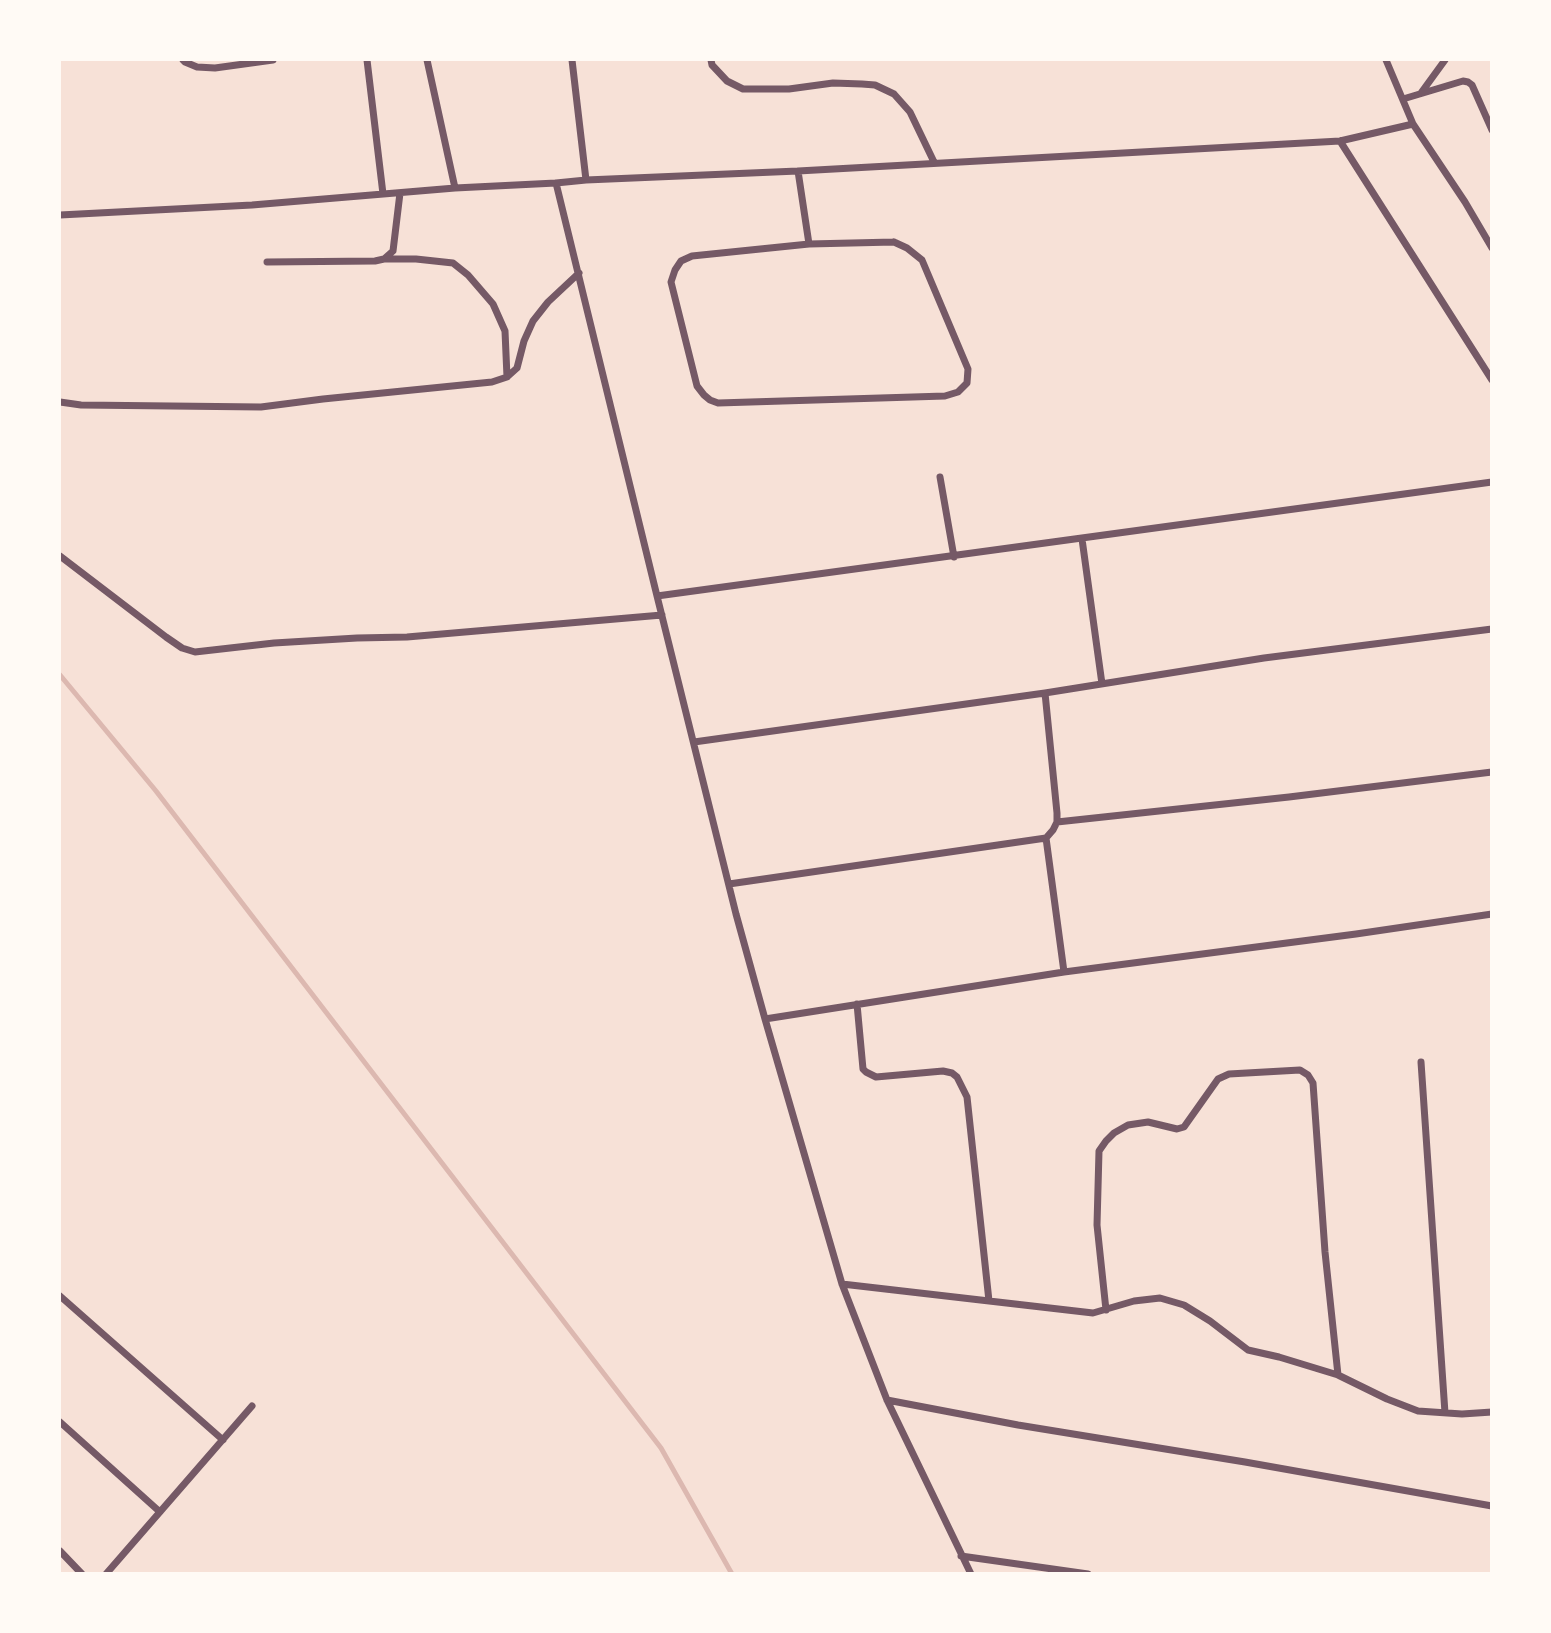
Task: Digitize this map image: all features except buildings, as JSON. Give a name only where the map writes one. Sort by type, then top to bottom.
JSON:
[{"type":"street","points":[[183,60],[206,68],[273,60]]},
{"type":"street","points":[[367,60],[383,194]]},
{"type":"street","points":[[427,60],[454,188]]},
{"type":"street","points":[[572,60],[586,180]]},
{"type":"street","points":[[710,60],[727,81],[743,89],[789,89],[833,83],[874,85],[894,94],[919,128],[934,162]]},
{"type":"street","points":[[1386,60],[1413,124],[1492,248]]},
{"type":"street","points":[[1421,94],[1444,60]]},
{"type":"street","points":[[1403,99],[1463,81],[1468,82],[1472,85],[1492,130]]},
{"type":"street","points":[[60,215],[252,205],[586,180],[1340,141],[1413,124]]},
{"type":"street","points":[[1340,141],[1492,380]]},
{"type":"street","points":[[798,171],[810,244]]},
{"type":"street","points":[[556,183],[729,884],[842,1284],[887,1400],[971,1573]]},
{"type":"street","points":[[384,259],[393,251],[400,193]]},
{"type":"street","points":[[894,242],[922,260],[968,369],[967,383],[958,392],[945,396],[718,403],[704,395],[697,386],[671,282],[681,261],[692,256],[810,244],[894,242]]},
{"type":"street","points":[[267,262],[416,259],[453,263],[494,303],[505,331],[507,377]]},
{"type":"street","points":[[60,402],[80,405],[261,407],[492,382],[507,377],[517,368],[533,321],[548,302],[579,273]]},
{"type":"street","points":[[940,477],[954,557]]},
{"type":"street","points":[[657,596],[1492,482]]},
{"type":"street","points":[[1082,539],[1102,684]]},
{"type":"street","points":[[60,556],[166,637],[182,648],[195,652],[274,643],[407,637],[662,615]]},
{"type":"street","points":[[694,742],[1045,693],[1264,658],[1492,629]]},
{"type":"street","points":[[729,884],[1046,838],[1057,822],[1045,693]]},
{"type":"street","points":[[1057,822],[1492,772]]},
{"type":"street","points":[[1046,838],[1064,972]]},
{"type":"street","points":[[765,1019],[1064,972],[1492,914]]},
{"type":"street","points":[[858,1004],[863,1069],[866,1072],[876,1077],[943,1071],[952,1073],[957,1077],[967,1097],[989,1301]]},
{"type":"street","points":[[1421,1062],[1445,1413]]},
{"type":"street","points":[[1106,1310],[1097,1225],[1099,1152],[1106,1141],[1128,1125],[1148,1122],[1177,1129],[1184,1127],[1217,1079],[1230,1074],[1300,1070],[1308,1075],[1312,1083],[1338,1376]]},
{"type":"street","points":[[842,1284],[1093,1312],[1135,1301],[1160,1298],[1184,1305],[1202,1315],[1248,1350],[1338,1376],[1418,1411],[1462,1414],[1492,1412]]},
{"type":"street","points":[[60,1296],[223,1440]]},
{"type":"street","points":[[887,1400],[1018,1426],[1245,1462],[1492,1506]]},
{"type":"street","points":[[106,1573],[252,1406]]},
{"type":"street","points":[[60,1422],[160,1512]]},
{"type":"street","points":[[60,1551],[82,1573]]},
{"type":"street","points":[[961,1556],[1088,1573]]},
{"type":"waterway","points":[[60,675],[156,791],[661,1448],[732,1574]]}]
